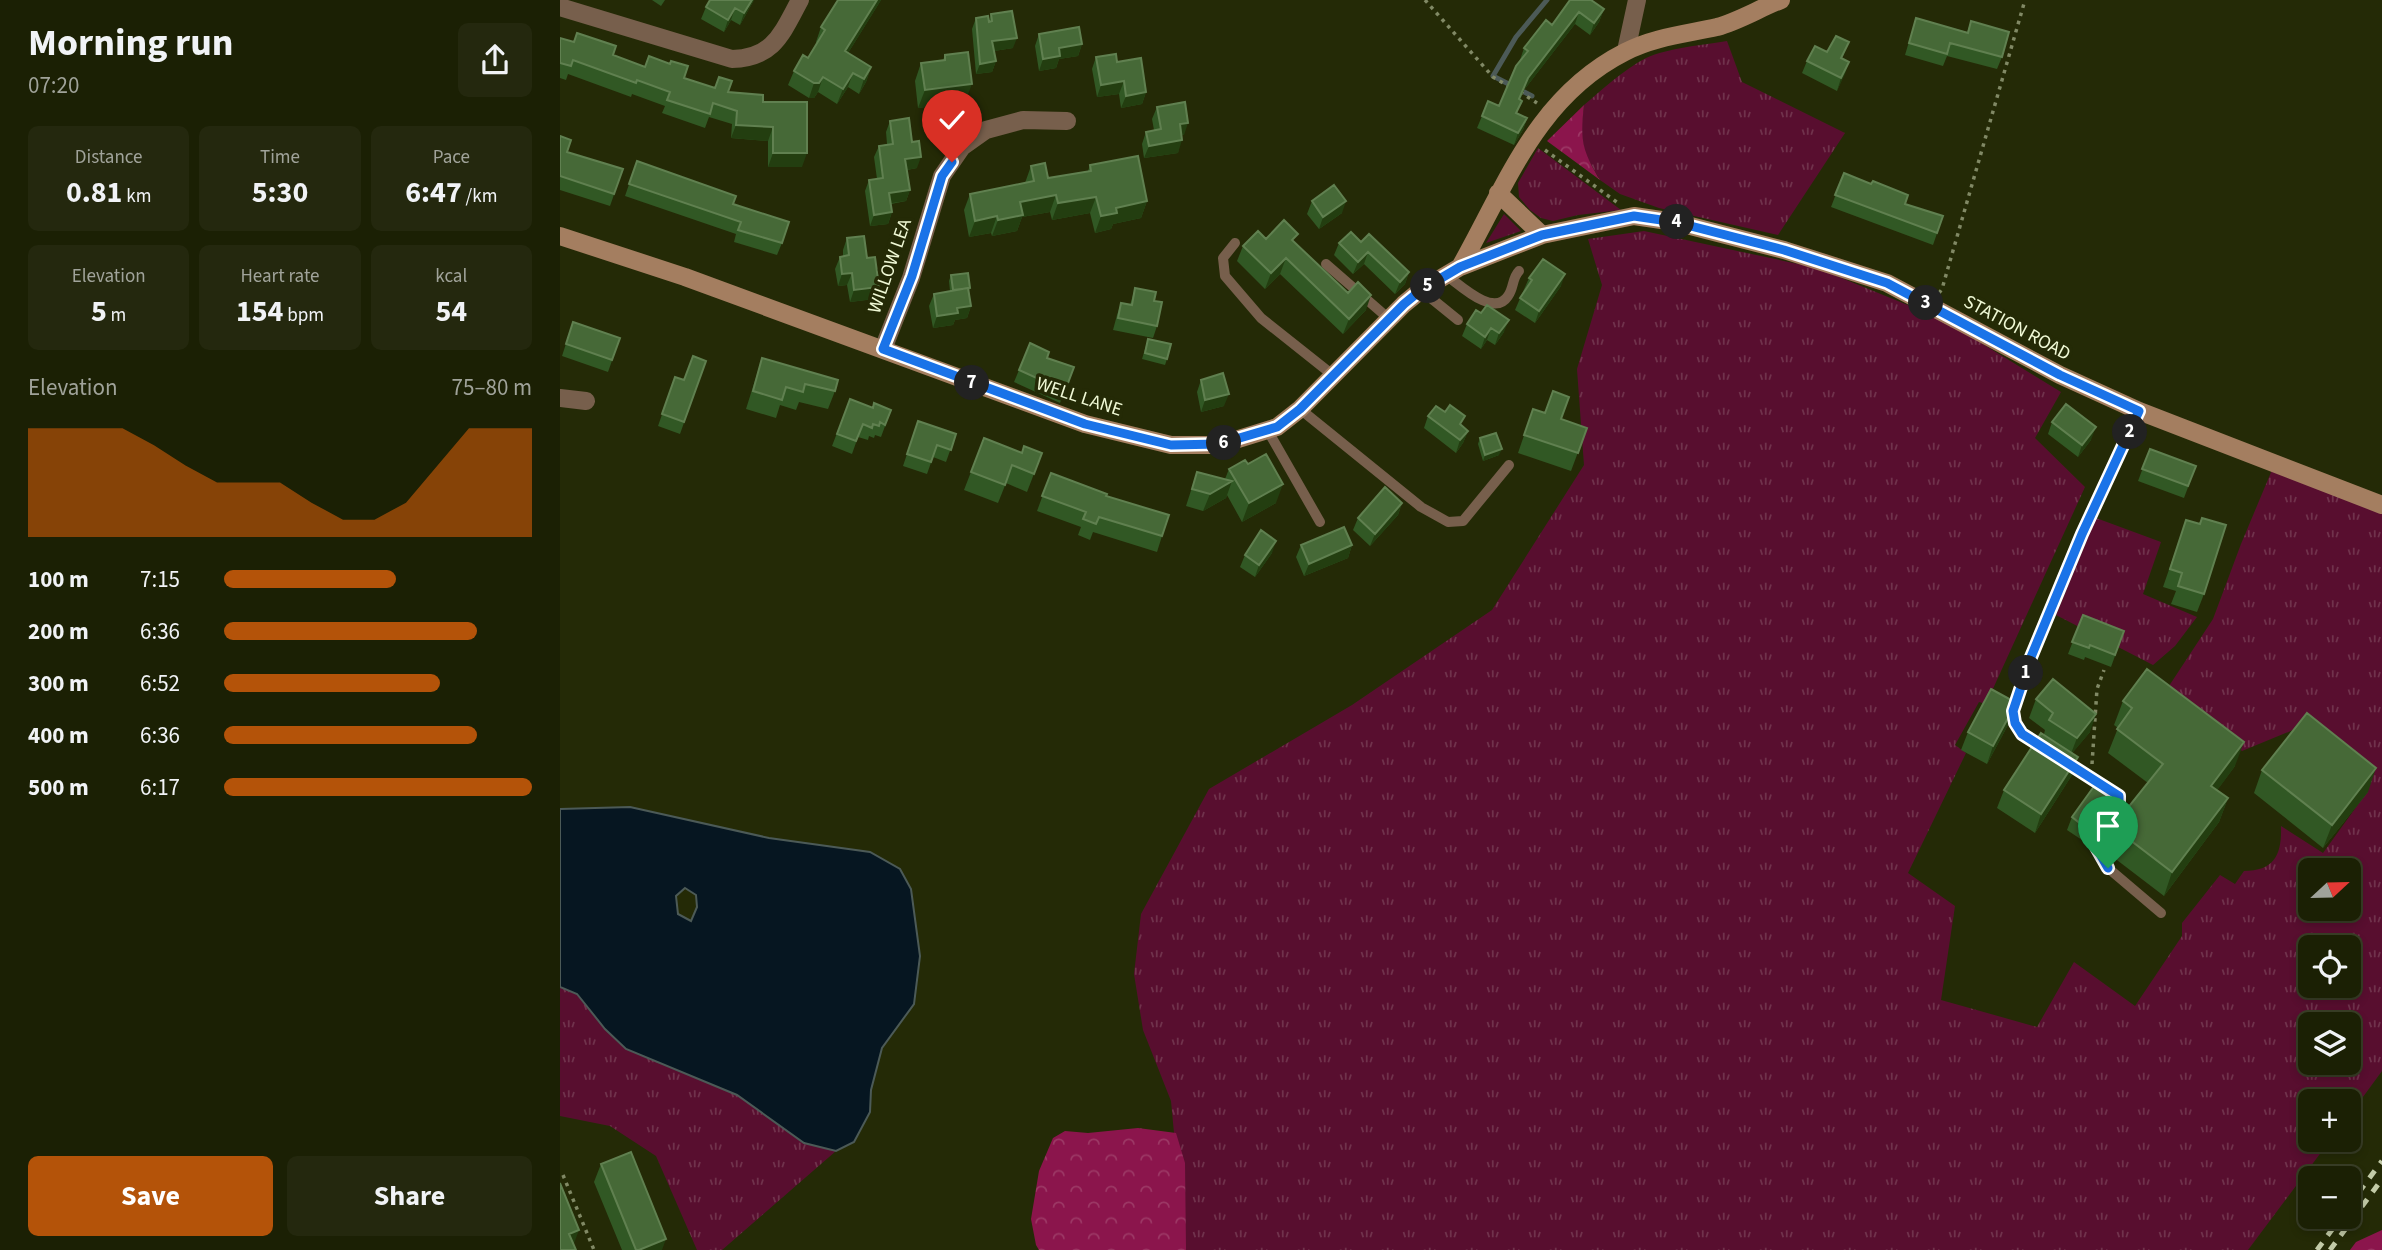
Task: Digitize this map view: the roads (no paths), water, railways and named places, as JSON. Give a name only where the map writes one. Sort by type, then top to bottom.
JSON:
[{"type":"street","points":[[560,8],[732,59],[746,59],[759,56],[769,49],[784,30],[800,0]]},
{"type":"street","points":[[1626,51],[1637,0]]},
{"type":"street","points":[[1453,271],[1529,139],[1551,111],[1592,71],[1626,51],[1663,38],[1719,26],[1781,0]]},
{"type":"street","name":"WILLOW LEA","points":[[883,349],[912,276],[942,176],[962,147],[986,130],[1023,120],[1067,121]]},
{"type":"street","points":[[1498,193],[1542,235]]},
{"type":"street","name":"STATION ROAD","points":[[1542,235],[1634,216],[1675,222],[1784,250],[1887,283],[2060,375],[2139,411],[2382,505]]},
{"type":"street","name":"WELL LANE","points":[[560,236],[685,277],[1085,424],[1171,445],[1219,444],[1268,431],[1300,409],[1388,318],[1421,290],[1453,271],[1542,235]]},
{"type":"street","points":[[560,398],[586,401]]},
{"type":"lane","points":[[1235,243],[1223,258],[1225,276],[1261,318],[1334,376]]},
{"type":"lane","points":[[1326,264],[1388,318]]},
{"type":"lane","points":[[1453,271],[1479,299],[1489,304],[1500,304],[1507,298],[1516,274],[1520,271]]},
{"type":"lane","points":[[1421,290],[1458,320]]},
{"type":"lane","points":[[1300,409],[1421,507],[1448,522],[1463,521],[1510,465]]},
{"type":"lane","points":[[2139,411],[2082,534],[2031,657],[2013,711],[2015,723],[2022,734],[2119,796],[2119,808],[2096,847],[2108,868],[2161,913]]},
{"type":"lane","points":[[1268,431],[1320,522]]},
{"type":"water","points":[[630,807],[769,838],[870,852],[900,869],[911,889],[920,956],[914,1004],[882,1048],[871,1090],[870,1112],[854,1142],[836,1151],[804,1143],[737,1095],[626,1049],[605,1029],[577,994],[560,987],[560,809]],"holes":[[[685,888],[696,895],[697,907],[691,921],[678,914],[676,896]]]},
{"type":"waterway","points":[[1532,96],[1493,76],[1516,37],[1547,0]]},
{"type":"railway","points":[[2361,1189],[2382,1161]]},
{"type":"railway","points":[[2330,1250],[2382,1179]]},
{"type":"railway","points":[[2317,1250],[2332,1229]]}]
